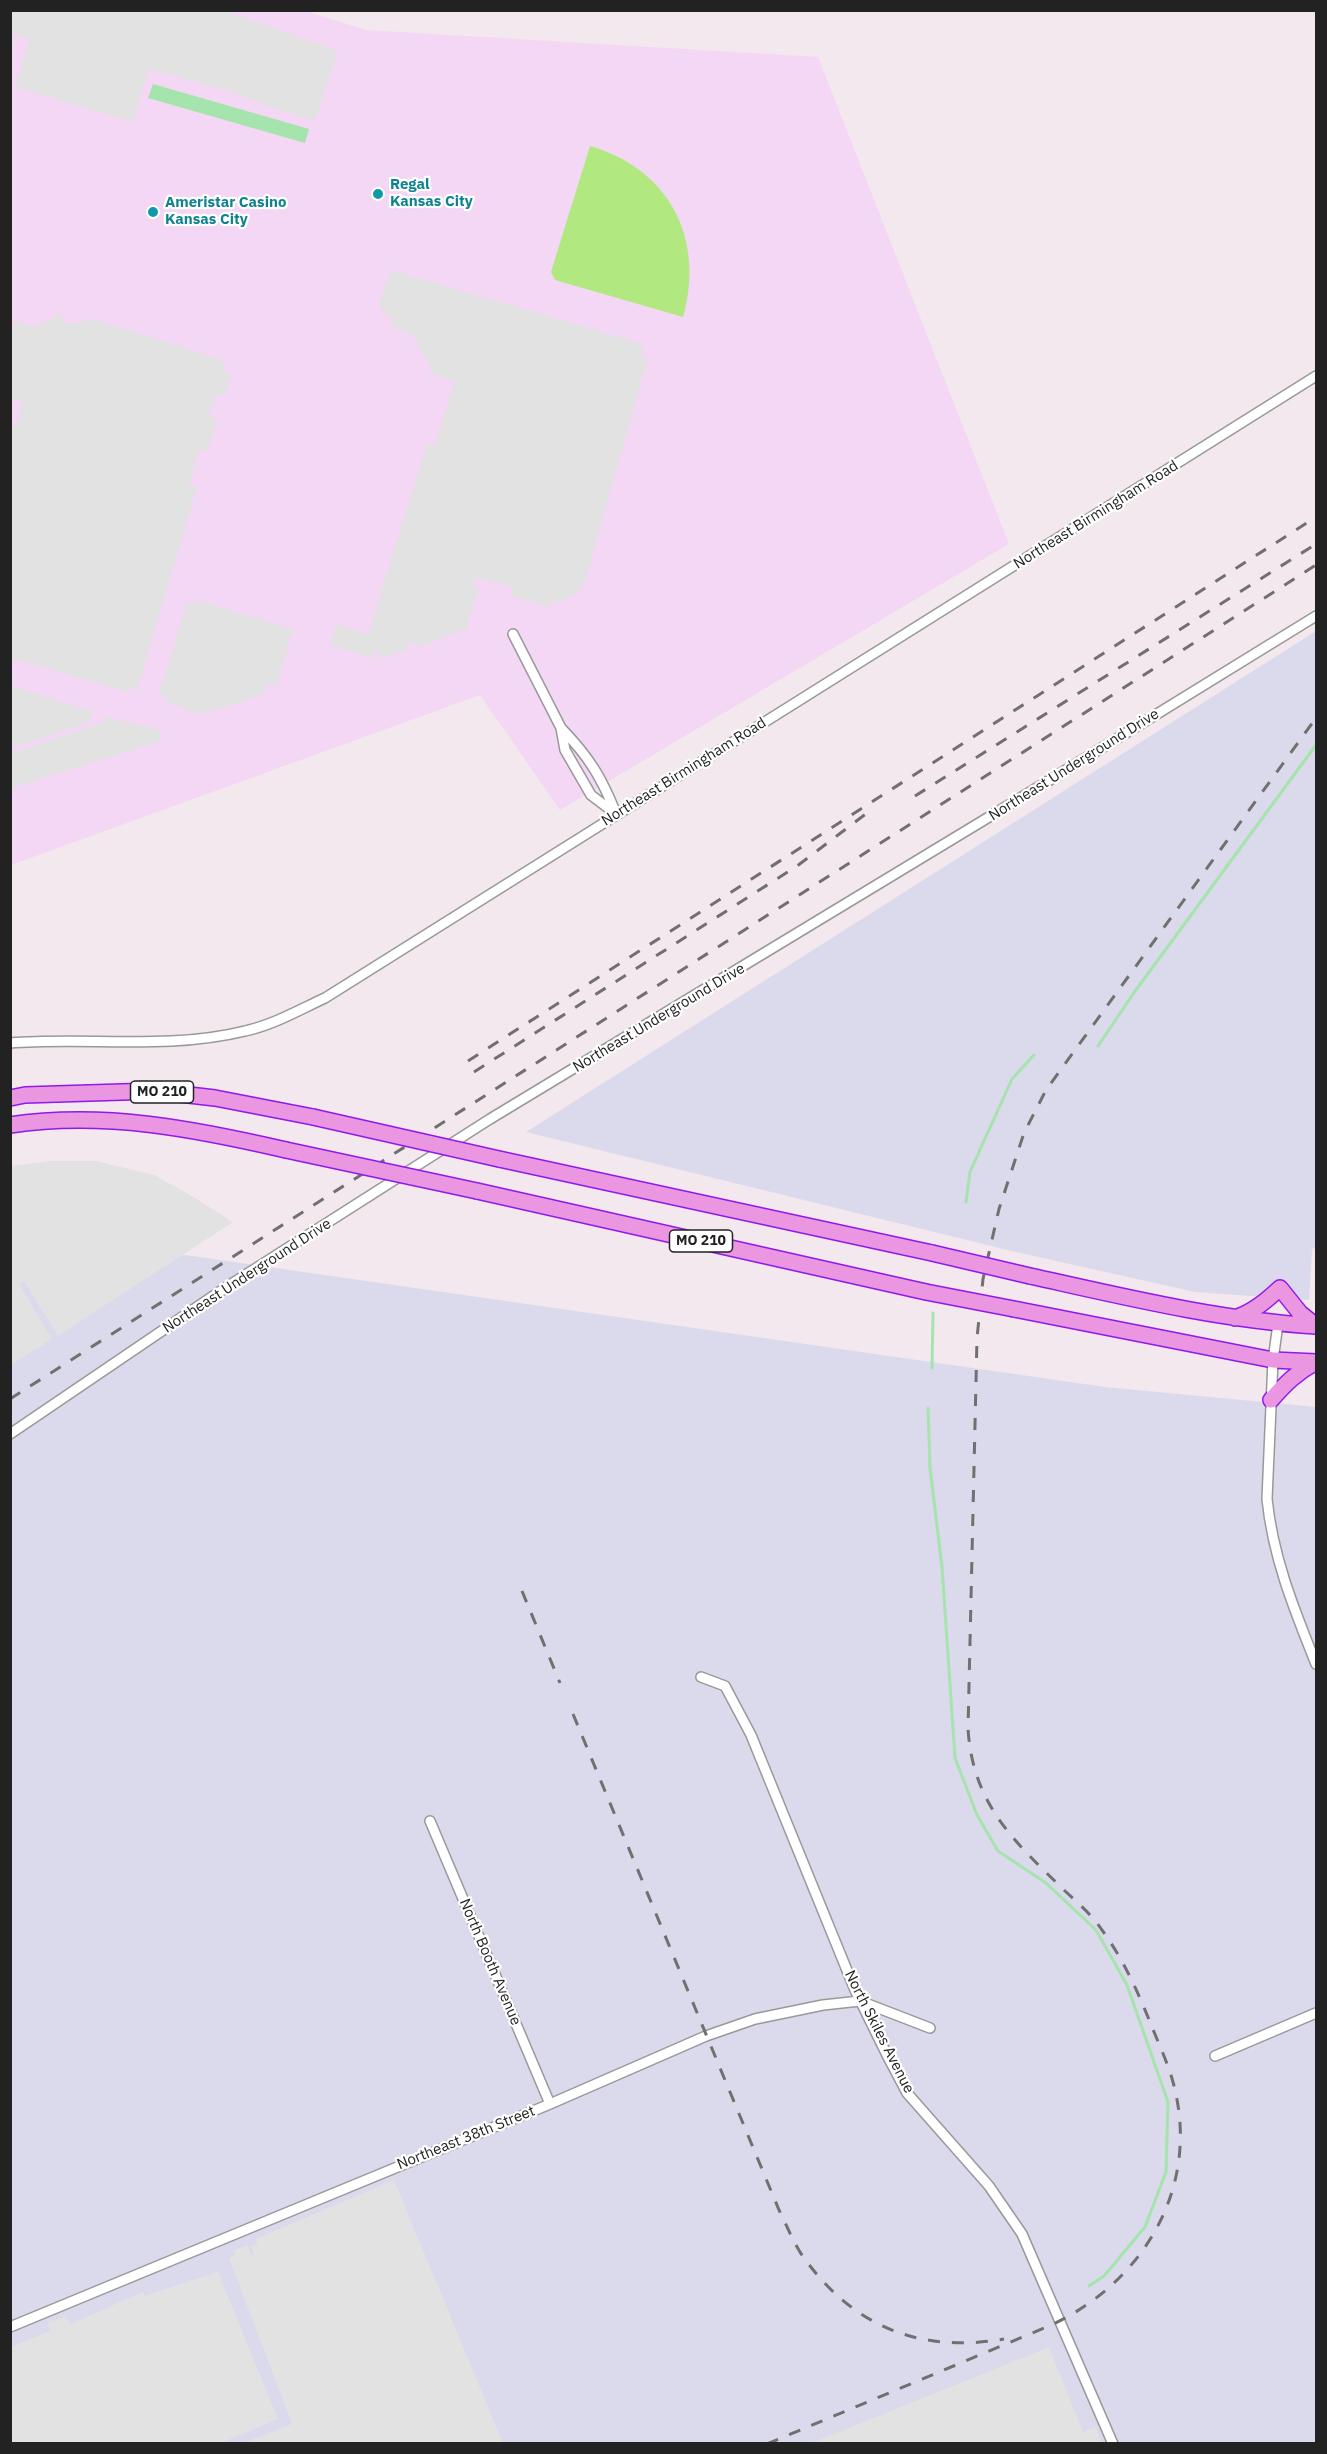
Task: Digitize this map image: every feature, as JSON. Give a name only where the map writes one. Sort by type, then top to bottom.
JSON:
[{"type":"highway","name":"MO 210","points":[[10,1098],[25,1095],[154,1091],[215,1098],[313,1117],[1188,1311],[1278,1324],[1317,1326]]},
{"type":"highway","name":"MO 210","points":[[10,1125],[44,1120],[123,1120],[198,1130],[926,1292],[1273,1360],[1316,1362]]},
{"type":"highway","points":[[1235,1318],[1263,1304],[1280,1288],[1294,1308],[1317,1326]]},
{"type":"highway","points":[[1271,1400],[1285,1383],[1316,1362]]},
{"type":"street","name":"Northeast Birmingham Road","points":[[10,1043],[32,1041],[162,1042],[245,1031],[286,1017],[325,998],[1317,376]]},
{"type":"street","name":"Northeast Underground Drive","points":[[10,1434],[228,1286],[490,1119],[968,831],[1317,616]]},
{"type":"street","points":[[513,634],[561,728],[577,745],[604,783],[616,814]]},
{"type":"street","points":[[561,728],[565,750],[591,795],[616,814]]},
{"type":"street","points":[[1278,1324],[1271,1400],[1267,1499],[1269,1521],[1281,1576],[1317,1664]]},
{"type":"street","name":"North Skiles Avenue","points":[[701,1677],[725,1686],[751,1736],[860,2001],[907,2093],[989,2186],[1022,2234],[1113,2444]]},
{"type":"street","name":"North Booth Avenue","points":[[430,1821],[550,2104]]},
{"type":"street","name":"Northeast 38th Street","points":[[10,2327],[550,2104],[706,2036],[755,2019],[823,2005],[860,2001],[930,2028]]},
{"type":"street","points":[[1215,2056],[1317,2013]]},
{"type":"shaded area","points":[[10,11],[225,11],[338,51],[315,120],[272,108],[230,91],[149,69],[133,122],[16,87],[29,39],[11,33]]},
{"type":"shaded area","points":[[11,11],[306,11],[366,30],[818,57],[1009,544],[560,810],[480,695],[11,865]]},
{"type":"shaded area","points":[[153,84],[309,129],[305,143],[148,98]]},
{"type":"shaded area","points":[[590,146],[618,157],[641,171],[660,189],[674,210],[684,234],[689,260],[689,288],[683,317],[555,280],[551,272]]},
{"type":"shaded area","points":[[391,270],[643,344],[641,353],[647,361],[585,581],[580,589],[574,595],[556,604],[550,601],[549,607],[511,596],[513,588],[511,586],[477,578],[471,584],[479,587],[465,632],[457,630],[453,635],[421,646],[407,641],[408,650],[381,658],[378,650],[374,651],[373,658],[330,645],[336,624],[368,634],[427,444],[435,446],[455,381],[430,374],[431,368],[412,334],[392,328],[393,320],[378,306]]},
{"type":"shaded area","points":[[60,314],[65,323],[78,323],[92,319],[221,359],[225,368],[223,371],[229,373],[230,377],[225,396],[216,394],[209,416],[217,419],[208,451],[199,449],[189,484],[197,487],[137,690],[129,688],[128,692],[11,658],[11,425],[16,426],[23,402],[11,398],[11,333],[14,321],[32,326],[42,324]]},
{"type":"shaded area","points":[[196,600],[293,629],[277,686],[268,684],[266,691],[259,696],[202,714],[167,703],[166,697],[159,695],[187,602],[195,604]]},
{"type":"shaded area","points":[[1316,631],[1316,1247],[1312,1249],[1309,1300],[1195,1292],[1016,1252],[526,1132]]},
{"type":"shaded area","points":[[11,686],[93,711],[90,719],[82,725],[11,748]]},
{"type":"shaded area","points":[[104,717],[162,730],[159,734],[161,741],[11,788],[11,753],[99,724],[103,722]]},
{"type":"shaded area","points":[[51,1161],[96,1161],[154,1175],[233,1222],[58,1336],[24,1281],[20,1285],[52,1339],[11,1365],[11,1166]]},
{"type":"shaded area","points":[[11,1230],[1105,1387],[1316,1407],[1316,2443],[11,2444]]},
{"type":"shaded area","points":[[394,2180],[503,2443],[244,2443],[292,2424],[229,2258],[235,2255],[234,2250],[247,2245],[251,2255],[254,2255],[251,2246],[257,2244],[256,2239]]},
{"type":"shaded area","points":[[218,2272],[278,2419],[221,2443],[11,2443],[11,2347],[50,2331],[48,2323],[66,2316],[70,2324],[143,2292],[145,2296]]},
{"type":"shaded area","points":[[1049,2347],[1083,2432],[1096,2427],[1102,2443],[812,2443]]},
{"type":"waterway","points":[[1098,1046],[1133,994],[1316,745]]},
{"type":"waterway","points":[[966,1202],[970,1172],[1012,1079],[1034,1055]]},
{"type":"waterway","points":[[932,1368],[933,1313]]},
{"type":"waterway","points":[[928,1408],[930,1468],[942,1567],[955,1758],[977,1815],[998,1851],[1046,1883],[1096,1930],[1127,1985],[1168,2102],[1166,2172],[1145,2227],[1104,2276],[1089,2286]]},
{"type":"railway","points":[[468,1061],[1316,517]]},
{"type":"railway","points":[[915,796],[1316,544]]},
{"type":"railway","points":[[10,1399],[1316,565]]},
{"type":"railway","points":[[767,2444],[1049,2326],[1082,2308],[1110,2286],[1135,2260],[1155,2231],[1170,2199],[1178,2164],[1180,2128],[1175,2090],[1140,1998],[1123,1963],[1098,1925],[1085,1909],[1029,1855],[999,1820],[978,1779],[972,1756],[968,1729],[977,1338],[983,1279],[999,1209],[1024,1133],[1046,1090],[1316,718]]},
{"type":"railway","points":[[474,1072],[797,866],[867,813]]},
{"type":"railway","points":[[522,1591],[560,1683]]},
{"type":"railway","points":[[573,1714],[779,2210],[803,2256],[827,2285],[848,2304],[894,2331],[946,2342],[1004,2339]]},
{"type":"place","name":"Regal Kansas City","points":[[378,194]]},
{"type":"place","name":"Ameristar Casino Kansas City","points":[[153,212]]}]
